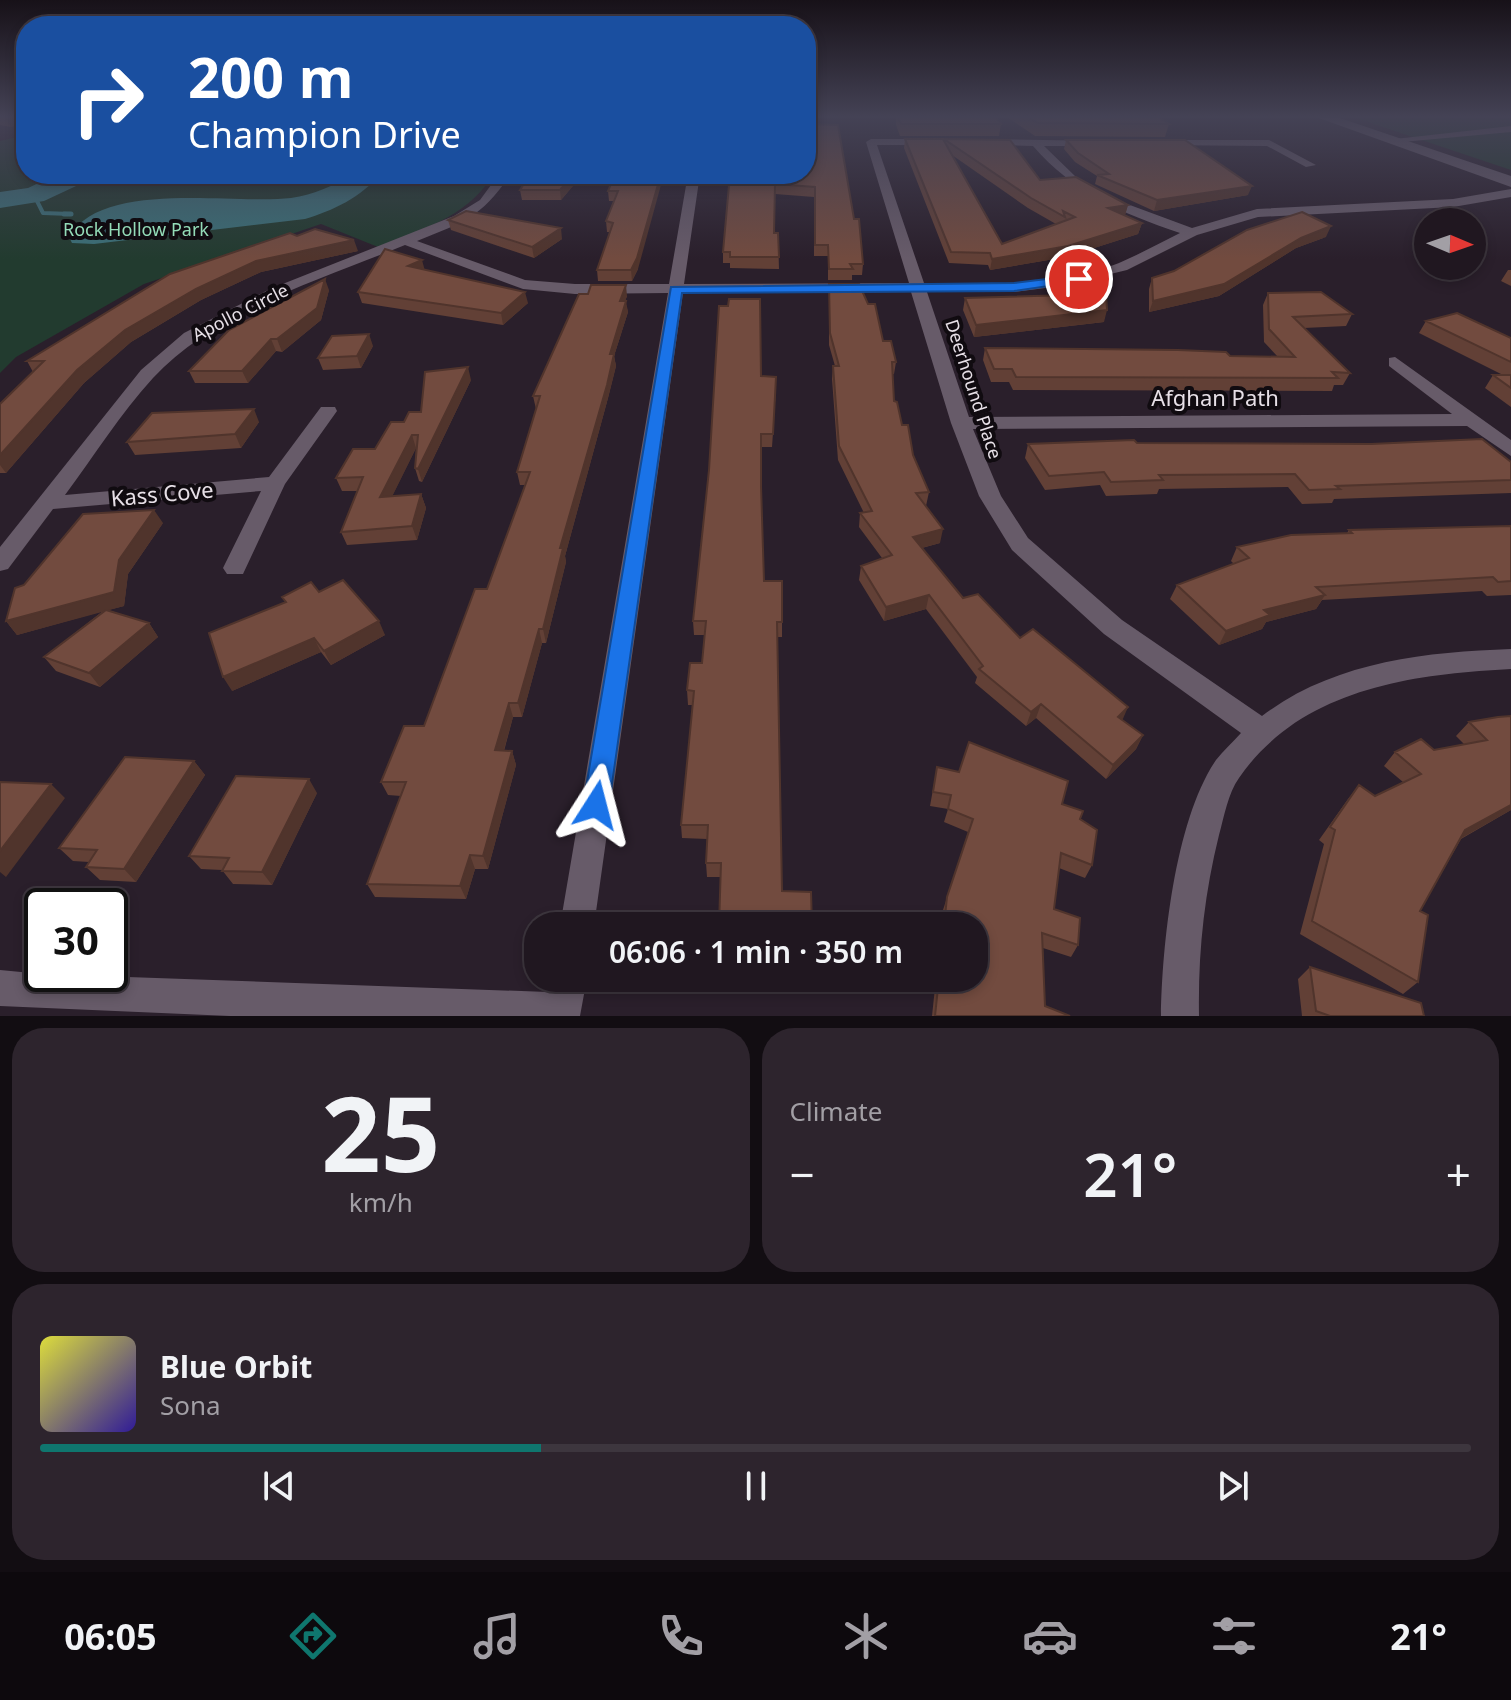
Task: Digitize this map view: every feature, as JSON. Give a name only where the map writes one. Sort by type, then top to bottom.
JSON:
[{"type":"main road","points":[[1461,164],[1511,182]]},
{"type":"street","name":"Deerhound Place","points":[[879,164],[921,288],[961,423],[990,496],[1020,544],[1113,627],[1263,733]]},
{"type":"street","points":[[1054,164],[1065,177],[1096,197],[1192,232]]},
{"type":"street","name":"Apollo Circle","points":[[0,563],[147,374],[190,337],[275,292],[408,242],[459,219],[484,203],[498,184]]},
{"type":"street","points":[[579,912],[692,184]]},
{"type":"street","points":[[408,242],[523,284],[575,289],[1014,287],[1096,275],[1144,258],[1192,232],[1257,213],[1453,203],[1511,193]]},
{"type":"street","points":[[1395,362],[1511,450]]},
{"type":"street","points":[[235,568],[275,483],[328,411]]},
{"type":"street","name":"Afghan Path","points":[[961,423],[1469,420]]},
{"type":"street","name":"Kass Cove","points":[[48,503],[275,483]]},
{"type":"street","points":[[1180,1016],[1181,942],[1210,803],[1226,770],[1263,733],[1314,695],[1384,671],[1444,660],[1511,659]]},
{"type":"street","points":[[0,988],[563,1011],[566,992]]},
{"type":"green space","name":"Rock Hollow Park","points":[[0,164],[16,164],[16,184],[486,184],[455,213],[378,247],[321,224],[144,284],[16,357],[0,373]]},
{"type":"green space","points":[[1494,164],[1511,164],[1511,170]]},
{"type":"water","points":[[334,184],[371,184],[346,202],[305,219],[94,244],[72,243],[69,237],[86,219],[109,207],[138,201],[291,198]]},
{"type":"building","points":[[816,164],[845,164],[854,219],[859,219],[863,264],[850,264],[853,269],[829,269],[828,245],[815,245],[815,187],[775,184],[816,184]]},
{"type":"building","points":[[915,164],[957,164],[1002,244],[1075,217],[1063,211],[1065,217],[1031,198],[981,164],[1028,164],[1040,180],[1076,177],[1128,205],[1108,208],[1142,223],[1068,246],[992,259],[990,253],[951,252]]},
{"type":"building","points":[[1095,164],[1221,164],[1252,186],[1157,200],[1097,175],[1109,174]]},
{"type":"building","points":[[524,184],[565,184],[560,190],[520,190]]},
{"type":"building","points":[[611,184],[658,184],[631,270],[597,270],[613,223],[606,221],[618,191],[608,191]]},
{"type":"building","points":[[729,184],[775,184],[774,233],[778,233],[779,257],[730,257],[730,252],[723,252]]},
{"type":"building","points":[[466,211],[561,228],[532,247],[448,220]]},
{"type":"building","points":[[1302,212],[1331,226],[1301,238],[1224,284],[1153,301],[1152,278],[1174,271],[1247,230]]},
{"type":"building","points":[[315,229],[354,240],[256,261],[196,289],[125,330],[77,370],[0,455],[0,404],[44,361],[27,361],[170,274],[290,233],[297,236]]},
{"type":"building","points":[[385,249],[422,260],[408,266],[525,292],[501,313],[358,292]]},
{"type":"building","points":[[325,279],[317,308],[277,339],[271,339],[242,371],[189,371],[229,330]]},
{"type":"building","points":[[829,284],[859,284],[868,304],[875,304],[883,341],[891,341],[896,362],[892,362],[894,401],[897,402],[902,425],[908,425],[913,455],[929,492],[916,493],[943,529],[913,537],[963,598],[978,594],[1020,638],[1033,629],[1128,707],[1118,717],[1143,735],[1113,765],[1041,704],[1031,712],[979,669],[983,666],[929,595],[886,607],[861,566],[892,555],[860,513],[872,511],[839,446],[833,366],[839,366],[830,333]]},
{"type":"building","points":[[591,285],[626,285],[620,301],[626,301],[610,354],[614,354],[607,385],[560,548],[563,548],[543,629],[539,629],[518,703],[509,703],[495,750],[512,751],[483,856],[470,855],[460,886],[367,884],[406,782],[381,782],[404,726],[424,726],[475,589],[487,589],[530,472],[517,472],[540,396],[533,396],[579,294],[588,294]]},
{"type":"building","points":[[1321,292],[1352,314],[1293,317],[1350,373],[1332,372],[1338,378],[1016,377],[1012,369],[994,369],[985,348],[1178,350],[1226,352],[1230,356],[1295,357],[1269,329],[1268,293]]},
{"type":"building","points":[[1106,294],[1107,310],[976,325],[965,298]]},
{"type":"building","points":[[729,299],[760,299],[761,376],[776,377],[773,434],[761,434],[761,486],[764,581],[782,581],[782,622],[777,622],[782,891],[811,892],[812,912],[719,912],[721,863],[706,863],[708,825],[681,825],[694,691],[687,690],[690,663],[702,663],[706,621],[693,621],[709,470],[719,306],[728,306]]},
{"type":"building","points":[[1457,313],[1511,338],[1511,362],[1426,321]]},
{"type":"building","points":[[369,334],[357,356],[318,358],[332,336]]},
{"type":"building","points":[[468,367],[418,469],[415,468],[418,435],[412,435],[380,497],[421,494],[412,526],[341,532],[363,477],[336,478],[353,449],[375,449],[391,422],[404,422],[409,412],[421,412],[425,372]]},
{"type":"building","points":[[1493,375],[1511,375],[1511,388]]},
{"type":"building","points":[[254,409],[235,434],[127,442],[152,413]]},
{"type":"building","points":[[1482,439],[1511,462],[1511,480],[1336,486],[1340,489],[1309,490],[1295,474],[1159,475],[1163,480],[1111,482],[1104,472],[1049,476],[1028,444],[1134,440],[1137,443],[1371,444]]},
{"type":"building","points":[[154,510],[119,560],[114,592],[6,621],[15,588],[24,585],[83,514]]},
{"type":"building","points":[[1511,526],[1511,581],[1498,582],[1493,577],[1316,587],[1325,595],[1264,610],[1270,615],[1226,631],[1177,585],[1249,558],[1237,547],[1291,535],[1352,533],[1349,530]]},
{"type":"building","points":[[343,580],[379,621],[324,651],[314,638],[223,677],[209,633],[286,602],[282,597],[311,582],[319,592]]},
{"type":"building","points":[[106,610],[149,623],[89,673],[44,657]]},
{"type":"building","points":[[1511,716],[1511,805],[1465,830],[1420,911],[1428,915],[1418,982],[1312,921],[1335,830],[1330,827],[1359,785],[1375,796],[1421,774],[1395,752],[1421,739],[1434,750],[1487,740],[1469,722]]},
{"type":"building","points":[[969,742],[1068,781],[1062,804],[1083,811],[1080,819],[1097,830],[1092,865],[1061,853],[1054,909],[1080,918],[1078,945],[1042,933],[1045,1006],[1070,1016],[935,1016],[938,992],[988,992],[988,912],[945,912],[947,897],[973,819],[948,809],[951,795],[933,792],[937,767],[959,772]]},
{"type":"building","points":[[125,757],[194,761],[124,869],[86,867],[97,850],[59,848]]},
{"type":"building","points":[[236,776],[309,779],[262,872],[222,871],[229,858],[189,856]]},
{"type":"building","points":[[0,782],[51,784],[0,851]]},
{"type":"building","points":[[1310,967],[1421,1003],[1424,1016],[1330,1016],[1316,1011]]},
{"type":"waterway","points":[[0,200],[34,195],[58,184]]},
{"type":"waterway","points":[[34,195],[43,213],[71,214],[64,214]]},
{"type":"route","points":[[596,805],[676,289],[1014,287],[1079,279]]}]
